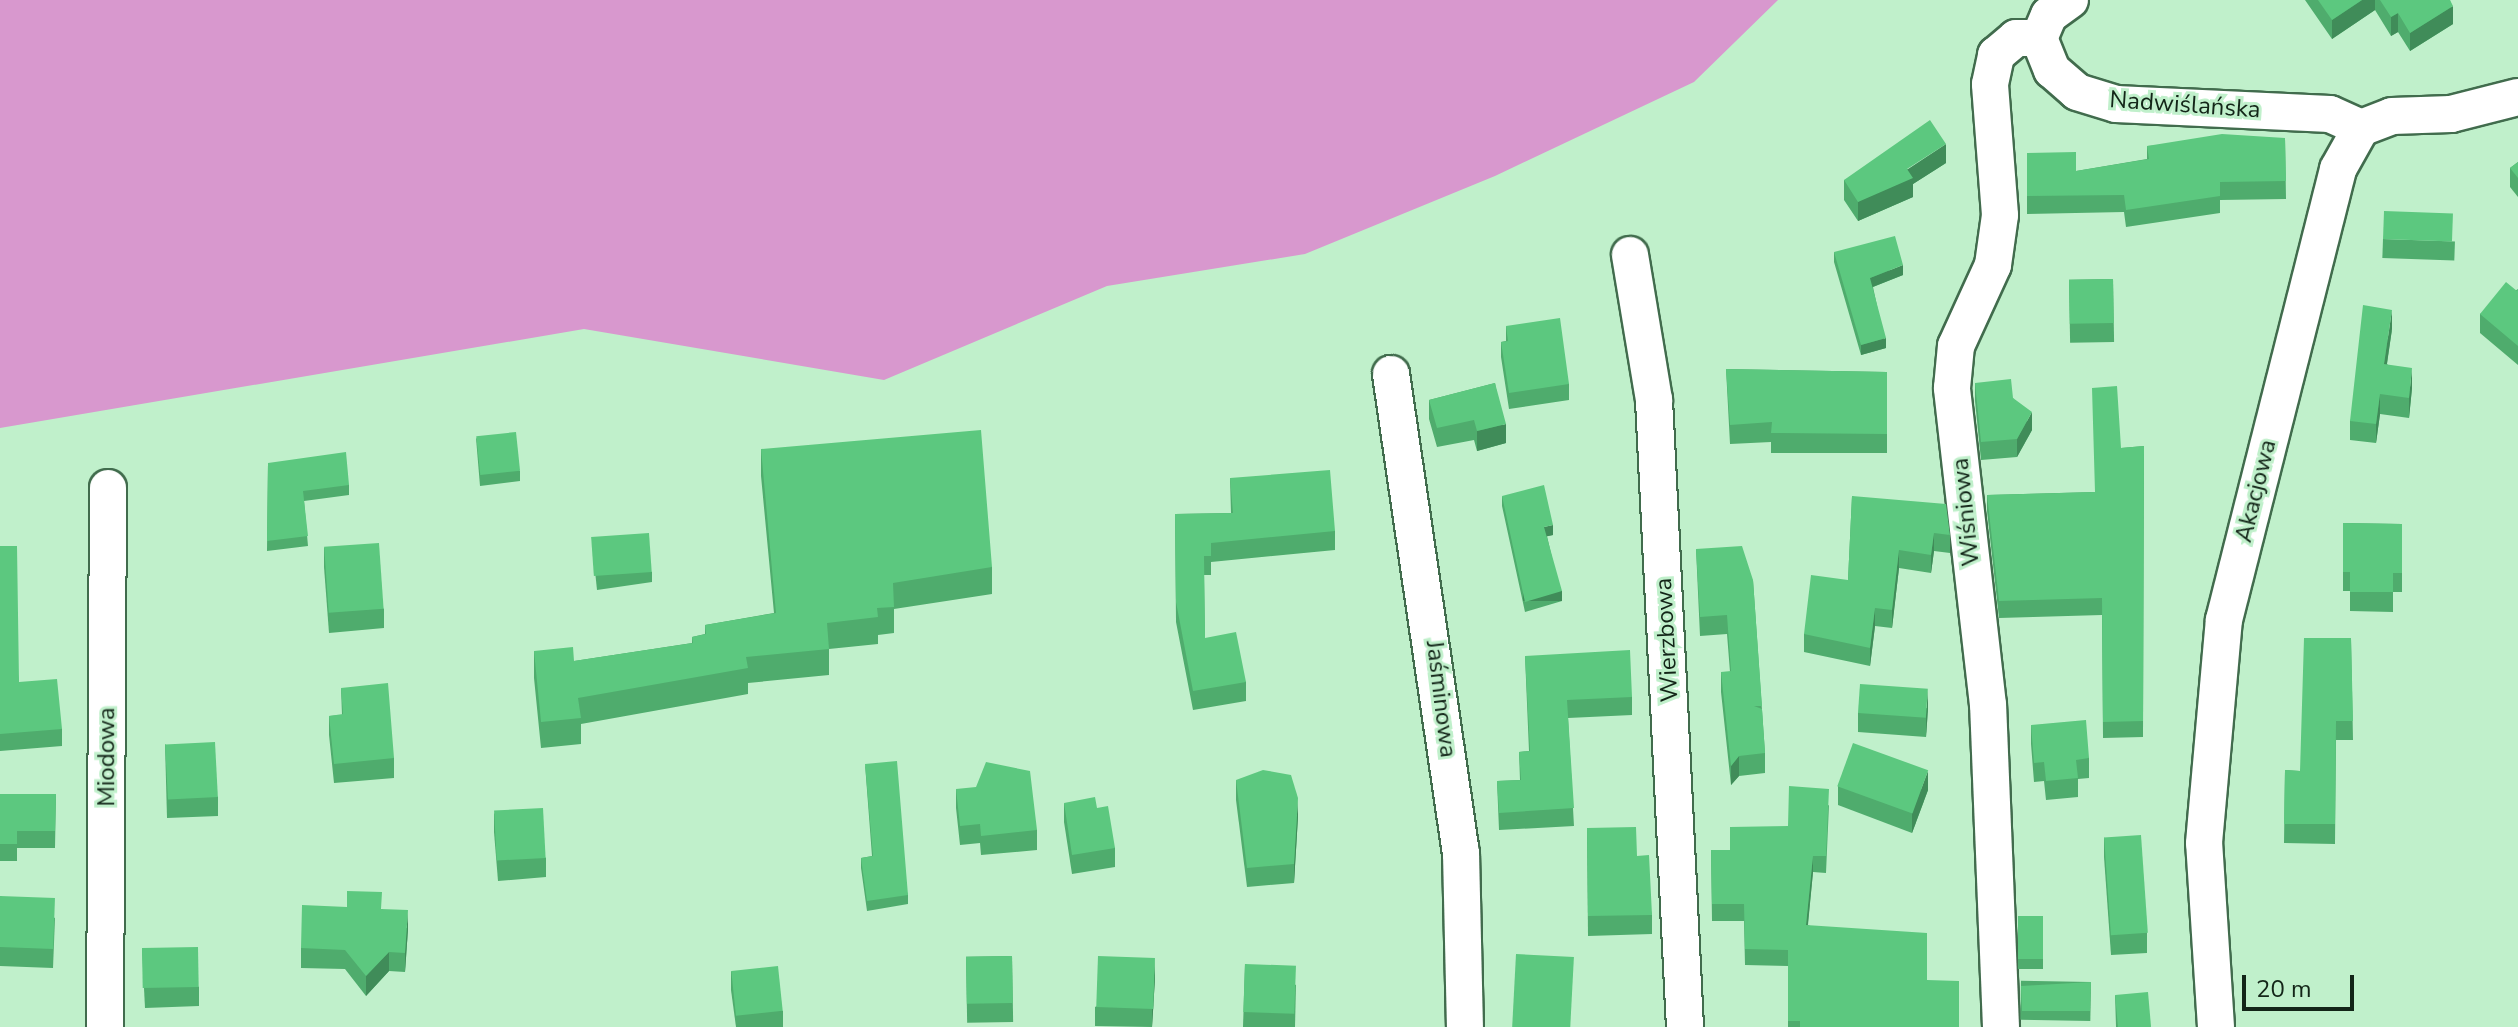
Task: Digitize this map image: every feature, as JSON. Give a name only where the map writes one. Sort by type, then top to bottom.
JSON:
[{"type":"street","points":[[2039,38],[2049,15],[2070,0]]},
{"type":"street","name":"Wiśniowa","points":[[2001,1027],[1988,705],[1952,388],[1956,346],[1993,265],[2000,215],[1990,84],[1996,55],[2016,38],[2039,38]]},
{"type":"street","name":"Nadwiślańska","points":[[2039,38],[2052,70],[2077,92],[2116,104],[2330,114],[2361,128]]},
{"type":"street","points":[[2361,128],[2392,116],[2451,114],[2518,97]]},
{"type":"street","name":"Akacjowa","points":[[2216,1027],[2204,843],[2224,620],[2338,169],[2361,128]]},
{"type":"street","name":"Wierzbowa","points":[[1630,255],[1654,400],[1685,1027]]},
{"type":"street","name":"Jaśminowa","points":[[1391,374],[1461,853],[1465,1027]]},
{"type":"street","name":"Miodowa","points":[[105,1027],[108,488]]},
{"type":"shaded area","points":[[0,0],[1778,0],[1694,82],[1495,176],[1305,254],[1107,286],[884,380],[584,329],[0,428]]},
{"type":"building","points":[[2318,0],[2362,0],[2332,20]]},
{"type":"building","points":[[2380,0],[2450,0],[2453,6],[2410,33],[2398,13],[2391,17]]},
{"type":"building","points":[[1930,120],[1946,144],[1907,169],[1913,178],[1858,202],[1844,180]]},
{"type":"building","points":[[2222,134],[2285,138],[2286,181],[2220,182],[2220,196],[2126,210],[2124,195],[2027,196],[2027,153],[2076,152],[2076,171],[2149,159],[2147,146]]},
{"type":"building","points":[[2518,162],[2518,178],[2510,168]]},
{"type":"building","points":[[2384,211],[2453,213],[2452,241],[2383,239]]},
{"type":"building","points":[[1895,236],[1903,265],[1870,278],[1886,338],[1861,345],[1834,252]]},
{"type":"building","points":[[2113,279],[2114,323],[2070,324],[2069,280]]},
{"type":"building","points":[[2506,282],[2518,289],[2518,346],[2480,314]]},
{"type":"building","points":[[2363,305],[2392,310],[2384,364],[2412,368],[2409,398],[2380,394],[2376,424],[2350,421]]},
{"type":"building","points":[[1560,318],[1569,384],[1509,393],[1501,342],[1508,341],[1506,326]]},
{"type":"building","points":[[1726,369],[1887,372],[1887,434],[1771,433],[1772,422],[1730,425]]},
{"type":"building","points":[[2011,379],[2013,398],[2032,412],[2017,439],[1981,442],[1975,383]]},
{"type":"building","points":[[1495,383],[1506,424],[1477,431],[1474,420],[1437,428],[1429,400]]},
{"type":"building","points":[[2117,386],[2121,448],[2144,446],[2143,721],[2103,722],[2102,598],[1999,601],[1987,495],[2095,492],[2092,388]]},
{"type":"building","points":[[981,430],[992,567],[893,583],[894,607],[877,608],[878,617],[827,623],[829,649],[746,657],[748,668],[578,698],[581,718],[541,722],[534,651],[573,647],[574,661],[693,643],[692,637],[706,634],[705,625],[776,613],[761,449]]},
{"type":"building","points":[[516,432],[520,471],[480,475],[476,436]]},
{"type":"building","points":[[346,452],[349,485],[303,491],[308,536],[267,541],[268,463]]},
{"type":"building","points":[[1330,470],[1335,531],[1211,543],[1211,556],[1204,556],[1205,638],[1236,632],[1246,682],[1193,691],[1176,602],[1175,514],[1233,513],[1230,478]]},
{"type":"building","points":[[1544,485],[1553,525],[1544,527],[1562,591],[1525,602],[1502,496]]},
{"type":"building","points":[[1852,496],[1946,504],[1950,535],[1934,533],[1931,555],[1899,550],[1892,610],[1875,608],[1870,648],[1804,634],[1811,575],[1848,580]]},
{"type":"building","points":[[2343,523],[2402,524],[2402,573],[2393,573],[2393,592],[2350,592],[2350,572],[2343,572]]},
{"type":"building","points":[[649,533],[652,572],[594,576],[591,537]]},
{"type":"building","points":[[379,543],[384,609],[329,613],[324,547]]},
{"type":"building","points":[[0,546],[17,546],[19,682],[57,679],[62,729],[0,734]]},
{"type":"building","points":[[1742,546],[1753,580],[1762,706],[1754,706],[1762,709],[1765,753],[1739,756],[1731,766],[1721,672],[1731,671],[1727,615],[1700,617],[1696,549]]},
{"type":"building","points":[[2304,638],[2351,638],[2353,721],[2336,721],[2335,824],[2284,824],[2285,770],[2300,771]]},
{"type":"building","points":[[1630,650],[1632,697],[1567,700],[1574,808],[1499,813],[1497,781],[1521,780],[1519,752],[1530,751],[1525,656]]},
{"type":"building","points":[[388,683],[394,758],[334,764],[329,716],[343,714],[341,688]]},
{"type":"building","points":[[1860,684],[1928,689],[1926,718],[1858,713]]},
{"type":"building","points":[[2086,720],[2089,758],[2076,760],[2078,778],[2046,781],[2044,762],[2034,763],[2031,725]]},
{"type":"building","points":[[215,742],[218,797],[168,800],[165,745]]},
{"type":"building","points":[[1853,743],[1928,770],[1912,814],[1837,786]]},
{"type":"building","points":[[897,761],[908,895],[867,901],[861,858],[873,856],[865,764]]},
{"type":"building","points":[[986,762],[1030,771],[1037,830],[981,836],[980,824],[960,826],[956,789],[976,787]]},
{"type":"building","points":[[1263,770],[1291,775],[1298,798],[1294,864],[1247,868],[1236,780]]},
{"type":"building","points":[[1789,786],[1829,789],[1826,856],[1813,856],[1806,925],[1927,933],[1927,980],[1959,981],[1959,1027],[1800,1027],[1800,1021],[1788,1021],[1788,950],[1745,949],[1744,904],[1712,904],[1711,850],[1730,850],[1730,827],[1788,826]]},
{"type":"building","points":[[0,794],[56,794],[55,831],[17,831],[17,844],[0,844]]},
{"type":"building","points":[[1095,797],[1097,808],[1108,806],[1115,848],[1072,855],[1064,803]]},
{"type":"building","points":[[543,808],[546,858],[497,860],[494,811]]},
{"type":"building","points":[[1636,827],[1637,856],[1649,855],[1652,915],[1588,916],[1587,828]]},
{"type":"building","points":[[2141,835],[2148,933],[2111,935],[2104,838]]},
{"type":"building","points":[[347,891],[382,892],[381,909],[408,910],[405,953],[389,952],[366,976],[345,950],[301,948],[302,905],[347,907]]},
{"type":"building","points":[[0,896],[55,898],[53,949],[0,947]]},
{"type":"building","points":[[2018,916],[2043,916],[2043,959],[2018,959]]},
{"type":"building","points":[[198,947],[199,987],[143,988],[142,948]]},
{"type":"building","points":[[1516,954],[1574,957],[1570,1027],[1512,1027]]},
{"type":"building","points":[[1012,956],[1013,1003],[967,1004],[966,957]]},
{"type":"building","points":[[1098,956],[1155,958],[1153,1009],[1096,1007]]},
{"type":"building","points":[[1245,964],[1296,966],[1294,1014],[1243,1012]]},
{"type":"building","points":[[778,966],[783,1011],[736,1016],[731,971]]},
{"type":"building","points":[[2091,982],[2090,1011],[2022,1011],[2021,986]]},
{"type":"building","points":[[2148,992],[2151,1027],[2118,1027],[2115,995]]}]
